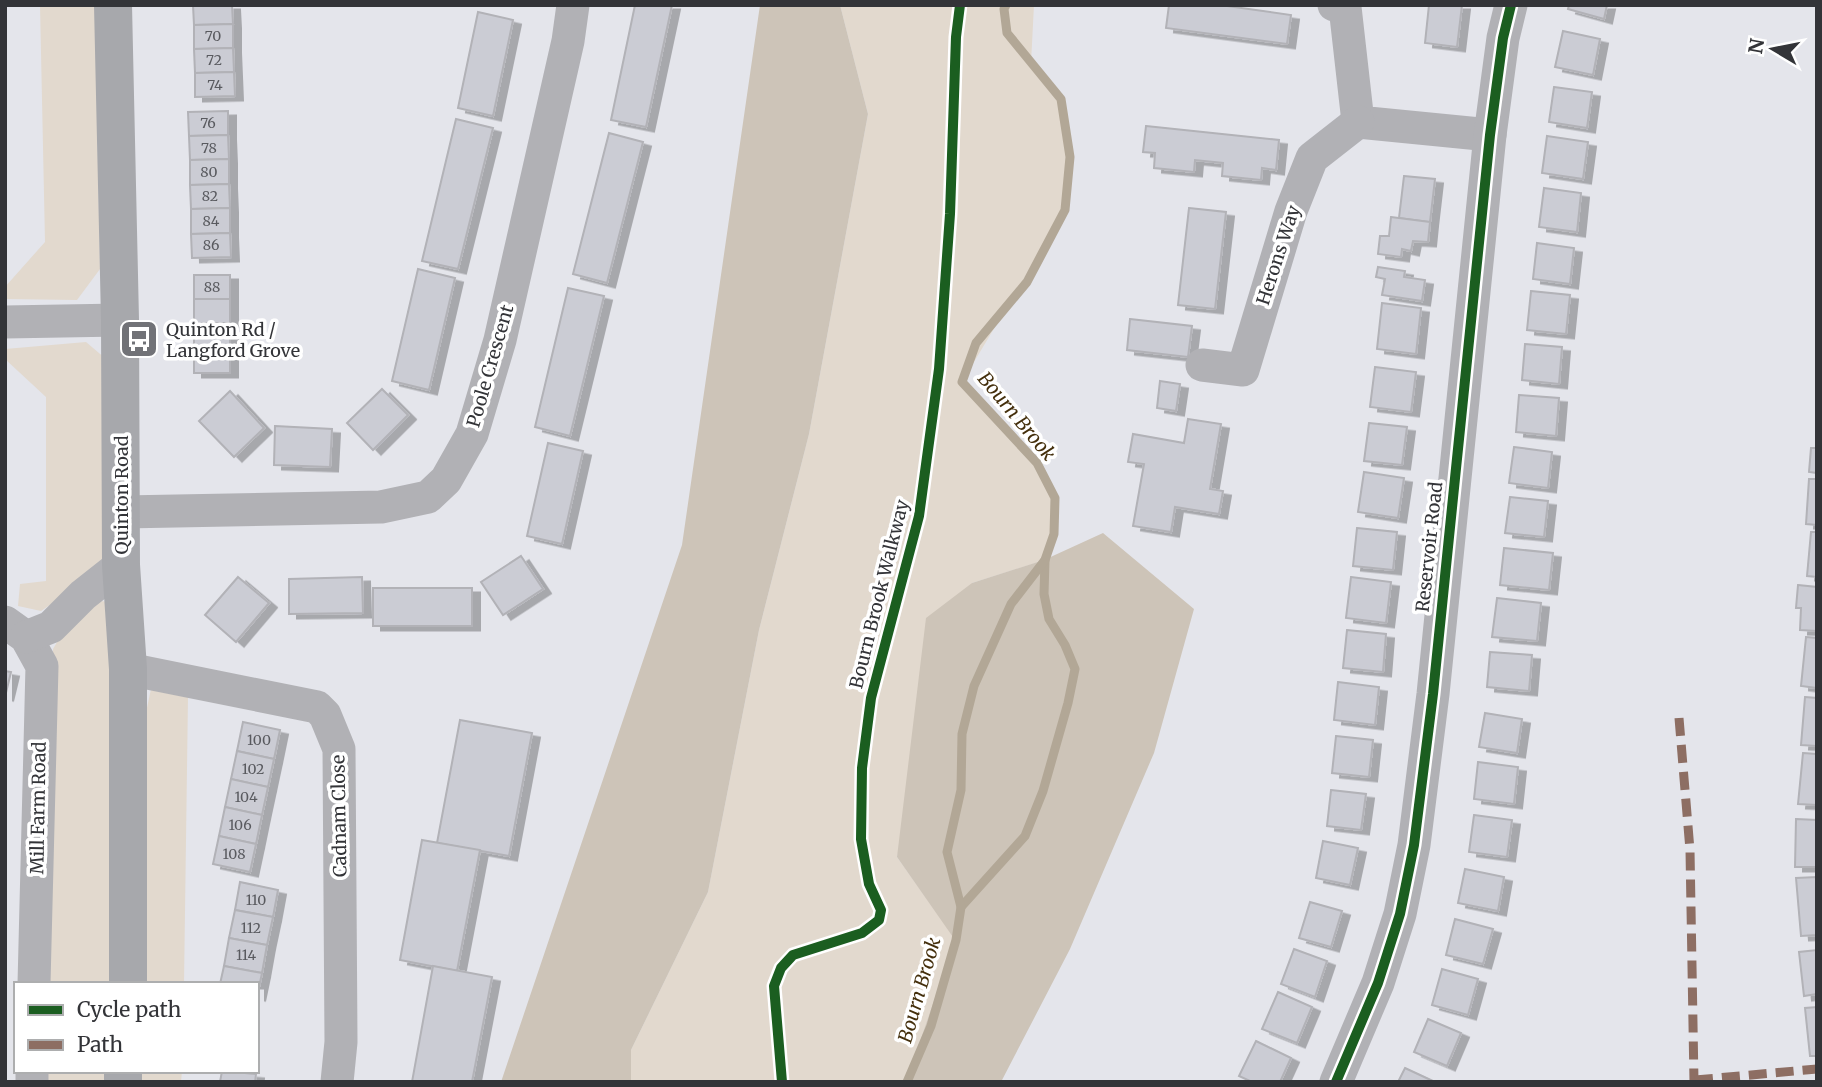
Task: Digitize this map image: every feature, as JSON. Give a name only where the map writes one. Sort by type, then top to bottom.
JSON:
[{"type":"street","name":"Quinton Road","points":[[113,5],[120,320],[121,565],[128,669],[128,982]]},
{"type":"street","name":"Poole Crescent","points":[[122,512],[381,507],[428,497],[446,480],[472,434],[500,340],[568,41],[573,5]]},
{"type":"street","points":[[1334,5],[1345,7],[1358,121],[1490,135]]},
{"type":"street","name":"Reservoir Road","points":[[1336,1082],[1378,983],[1400,914],[1414,845],[1433,694],[1490,135],[1503,38],[1511,5]]},
{"type":"street","name":"Herons Way","points":[[1202,365],[1243,370],[1291,211],[1312,158],[1358,121]]},
{"type":"street","points":[[5,322],[120,320]]},
{"type":"street","name":"Mill Farm Road","points":[[15,629],[51,627],[83,595],[121,565]]},
{"type":"street","name":"Mill Farm Road","points":[[15,629],[42,666],[34,982]]},
{"type":"street","name":"Cadnam Close","points":[[128,669],[317,707],[325,715],[339,748],[341,1042],[337,1082]]},
{"type":"shaded area","points":[[40,5],[95,5],[100,269],[77,300],[5,299],[5,287],[45,242]]},
{"type":"shaded area","points":[[760,5],[840,5],[868,114],[809,434],[759,630],[708,892],[631,1050],[631,1082],[501,1082],[682,545]]},
{"type":"shaded area","points":[[840,5],[1034,5],[1031,63],[1061,99],[1070,157],[1065,210],[962,382],[1014,436],[1038,466],[1056,503],[1054,528],[1045,560],[972,583],[897,857],[956,940],[906,1082],[631,1082],[631,1050],[708,892],[759,630],[809,434],[868,114]]},
{"type":"shaded area","points":[[86,342],[106,359],[107,559],[66,594],[41,611],[18,606],[20,584],[46,581],[46,397],[5,359],[5,349]]},
{"type":"shaded area","points":[[1103,533],[1194,609],[1154,753],[1070,949],[1001,1082],[906,1082],[955,940],[897,857],[926,618],[972,583],[1044,560]]},
{"type":"shaded area","points":[[100,601],[111,602],[110,982],[44,982],[53,649],[63,632]]},
{"type":"shaded area","points":[[151,689],[188,697],[184,982],[138,982],[145,717]]},
{"type":"shaded area","points":[[41,1073],[107,1073],[107,1082],[40,1082]]},
{"type":"shaded area","points":[[136,1073],[182,1073],[181,1082],[136,1082]]},
{"type":"building","points":[[193,5],[232,5],[233,24],[194,25]]},
{"type":"building","points":[[635,5],[672,5],[646,127],[611,120]]},
{"type":"building","points":[[1169,5],[1220,5],[1291,15],[1287,44],[1166,28]]},
{"type":"building","points":[[1429,5],[1462,5],[1457,47],[1425,43]]},
{"type":"building","points":[[1569,5],[1607,5],[1604,19],[1568,9]]},
{"type":"building","points":[[478,12],[513,20],[493,116],[458,108]]},
{"type":"building","points":[[233,24],[233,48],[194,49],[194,25]]},
{"type":"building","points":[[1563,31],[1600,39],[1593,75],[1555,67]]},
{"type":"building","points":[[233,48],[234,72],[195,73],[194,49]]},
{"type":"building","points":[[234,72],[235,96],[195,97],[195,73]]},
{"type":"building","points":[[1554,87],[1592,92],[1587,128],[1549,122]]},
{"type":"building","points":[[228,111],[228,135],[189,136],[188,112]]},
{"type":"building","points":[[456,119],[493,128],[458,269],[422,261]]},
{"type":"building","points":[[1146,126],[1279,140],[1276,170],[1262,168],[1261,180],[1222,176],[1223,163],[1195,160],[1194,172],[1154,168],[1155,153],[1143,152]]},
{"type":"building","points":[[609,133],[643,142],[607,283],[573,274]]},
{"type":"building","points":[[228,135],[229,159],[190,160],[189,136]]},
{"type":"building","points":[[1547,136],[1588,142],[1583,179],[1542,173]]},
{"type":"building","points":[[229,159],[229,184],[190,185],[190,160]]},
{"type":"building","points":[[1404,176],[1435,179],[1430,222],[1399,218]]},
{"type":"building","points":[[229,184],[230,208],[191,209],[190,185]]},
{"type":"building","points":[[1544,188],[1581,193],[1577,232],[1539,227]]},
{"type":"building","points":[[230,208],[230,233],[191,234],[191,209]]},
{"type":"building","points":[[1189,208],[1226,212],[1215,309],[1178,305]]},
{"type":"building","points":[[1391,217],[1430,222],[1428,242],[1413,241],[1411,251],[1402,249],[1401,257],[1378,254],[1380,236],[1389,236]]},
{"type":"building","points":[[230,233],[231,257],[192,258],[191,234]]},
{"type":"building","points":[[1537,243],[1574,248],[1570,284],[1533,279]]},
{"type":"building","points":[[1378,267],[1405,271],[1404,277],[1425,280],[1422,301],[1382,295],[1385,279],[1376,277]]},
{"type":"building","points":[[418,269],[455,278],[429,390],[392,381]]},
{"type":"building","points":[[194,275],[230,275],[230,299],[194,299]]},
{"type":"building","points":[[568,288],[604,296],[570,436],[535,427]]},
{"type":"building","points":[[1531,291],[1570,295],[1566,334],[1527,330]]},
{"type":"building","points":[[194,299],[230,299],[230,323],[194,324]]},
{"type":"building","points":[[1382,303],[1421,308],[1416,354],[1377,349]]},
{"type":"building","points":[[1130,319],[1192,326],[1188,357],[1127,350]]},
{"type":"building","points":[[230,323],[230,348],[194,348],[194,324]]},
{"type":"building","points":[[1525,344],[1562,347],[1559,384],[1522,380]]},
{"type":"building","points":[[194,348],[230,348],[230,373],[194,373]]},
{"type":"building","points":[[1375,367],[1416,372],[1411,412],[1370,407]]},
{"type":"building","points":[[1160,381],[1180,384],[1176,411],[1157,408]]},
{"type":"building","points":[[382,389],[408,415],[373,450],[347,423]]},
{"type":"building","points":[[230,391],[264,428],[234,457],[199,421]]},
{"type":"building","points":[[1519,395],[1559,398],[1556,436],[1516,432]]},
{"type":"building","points":[[1188,419],[1221,424],[1210,489],[1223,491],[1219,514],[1175,507],[1171,532],[1133,526],[1144,464],[1128,462],[1133,434],[1184,443]]},
{"type":"building","points":[[1369,423],[1407,427],[1402,465],[1364,461]]},
{"type":"building","points":[[275,426],[332,429],[330,467],[274,465]]},
{"type":"building","points":[[548,443],[583,451],[562,544],[527,536]]},
{"type":"building","points":[[1514,447],[1552,452],[1548,488],[1509,483]]},
{"type":"building","points":[[1811,448],[1817,448],[1817,473],[1809,472]]},
{"type":"building","points":[[1364,472],[1404,478],[1398,518],[1358,512]]},
{"type":"building","points":[[1809,479],[1817,479],[1817,525],[1806,524]]},
{"type":"building","points":[[1510,497],[1548,501],[1544,537],[1505,533]]},
{"type":"building","points":[[1357,528],[1397,532],[1393,570],[1353,566]]},
{"type":"building","points":[[1811,532],[1817,532],[1817,577],[1807,576]]},
{"type":"building","points":[[1504,548],[1553,553],[1549,590],[1500,585]]},
{"type":"building","points":[[521,556],[543,589],[503,615],[481,582]]},
{"type":"building","points":[[238,577],[269,603],[236,642],[205,615]]},
{"type":"building","points":[[362,577],[363,613],[289,614],[289,579]]},
{"type":"building","points":[[1351,577],[1391,582],[1386,623],[1346,618]]},
{"type":"building","points":[[1798,585],[1817,587],[1817,631],[1800,630],[1801,608],[1796,608]]},
{"type":"building","points":[[373,588],[472,588],[472,626],[373,626]]},
{"type":"building","points":[[1497,598],[1541,603],[1537,641],[1492,637]]},
{"type":"building","points":[[1347,630],[1386,634],[1383,672],[1343,668]]},
{"type":"building","points":[[1806,637],[1817,638],[1817,688],[1801,686]]},
{"type":"building","points":[[1490,652],[1532,655],[1529,691],[1487,687]]},
{"type":"building","points":[[5,671],[11,672],[5,697]]},
{"type":"building","points":[[1338,682],[1379,687],[1375,725],[1334,720]]},
{"type":"building","points":[[1805,697],[1817,698],[1817,746],[1801,745]]},
{"type":"building","points":[[1485,713],[1522,719],[1517,753],[1479,747]]},
{"type":"building","points":[[460,720],[532,733],[509,856],[437,843]]},
{"type":"building","points":[[243,722],[280,730],[274,759],[237,751]]},
{"type":"building","points":[[1336,736],[1373,740],[1369,777],[1332,773]]},
{"type":"building","points":[[237,751],[274,759],[268,787],[231,779]]},
{"type":"building","points":[[1803,753],[1817,754],[1817,805],[1798,804]]},
{"type":"building","points":[[1478,762],[1518,767],[1514,804],[1474,799]]},
{"type":"building","points":[[231,779],[268,787],[262,815],[225,807]]},
{"type":"building","points":[[1331,790],[1366,794],[1361,830],[1327,826]]},
{"type":"building","points":[[225,807],[262,815],[256,844],[219,836]]},
{"type":"building","points":[[1474,815],[1512,820],[1507,857],[1469,852]]},
{"type":"building","points":[[1796,819],[1817,820],[1817,867],[1795,867]]},
{"type":"building","points":[[219,836],[256,844],[250,872],[213,864]]},
{"type":"building","points":[[422,840],[480,850],[457,971],[400,960]]},
{"type":"building","points":[[1323,841],[1358,848],[1350,885],[1316,878]]},
{"type":"building","points":[[1465,869],[1504,877],[1498,911],[1458,903]]},
{"type":"building","points":[[1817,877],[1817,935],[1801,936],[1796,878]]},
{"type":"building","points":[[240,882],[278,890],[273,917],[235,910]]},
{"type":"building","points":[[1310,902],[1342,911],[1331,947],[1299,938]]},
{"type":"building","points":[[235,910],[273,917],[267,945],[229,938]]},
{"type":"building","points":[[1455,919],[1493,929],[1483,964],[1446,955]]},
{"type":"building","points":[[229,938],[267,945],[262,973],[224,966]]},
{"type":"building","points":[[1294,949],[1327,961],[1315,997],[1281,984]]},
{"type":"building","points":[[1817,950],[1817,994],[1804,996],[1799,952]]},
{"type":"building","points":[[224,966],[262,973],[259,987],[259,982],[220,982]]},
{"type":"building","points":[[433,966],[492,977],[472,1082],[412,1082]]},
{"type":"building","points":[[1442,969],[1478,979],[1468,1015],[1432,1005]]},
{"type":"building","points":[[1278,992],[1312,1007],[1297,1043],[1262,1029]]},
{"type":"building","points":[[1817,1007],[1817,1056],[1810,1056],[1805,1008]]},
{"type":"building","points":[[1428,1019],[1461,1033],[1447,1066],[1414,1052]]},
{"type":"building","points":[[1256,1041],[1291,1058],[1280,1082],[1252,1082],[1239,1076]]},
{"type":"building","points":[[1405,1068],[1435,1082],[1398,1082]]},
{"type":"building","points":[[222,1073],[256,1074],[255,1082],[220,1082]]},
{"type":"waterway","name":"Bourn Brook","points":[[907,1082],[931,1026],[956,940],[961,907],[947,852],[961,790],[962,734],[974,686],[1011,604],[1045,560],[1054,534],[1055,498],[1037,463],[962,382],[976,343],[1027,282],[1065,210],[1070,157],[1061,99],[1007,33],[1004,9],[1006,5]]},
{"type":"waterway","name":"Bourn Brook","points":[[961,907],[1025,836],[1043,791],[1068,703],[1075,669],[1065,645],[1049,619],[1044,594],[1045,560]]},
{"type":"marked path","points":[[1679,718],[1690,850],[1694,1082]]},
{"type":"marked path","points":[[1695,1080],[1817,1069]]},
{"type":"cycle path","name":"Bourn Brook Walkway","points":[[782,1082],[774,986],[781,968],[793,955],[862,933],[879,920],[881,910],[869,884],[861,839],[862,768],[871,698],[919,516],[939,369],[950,214],[956,37],[960,5]]},
{"type":"cycle path","points":[[1336,1082],[1378,983],[1400,914],[1414,845],[1433,694],[1490,135],[1503,38],[1511,5]]},
{"type":"place","name":"Quinton Rd / Langford Grove","points":[[139,339]]}]
